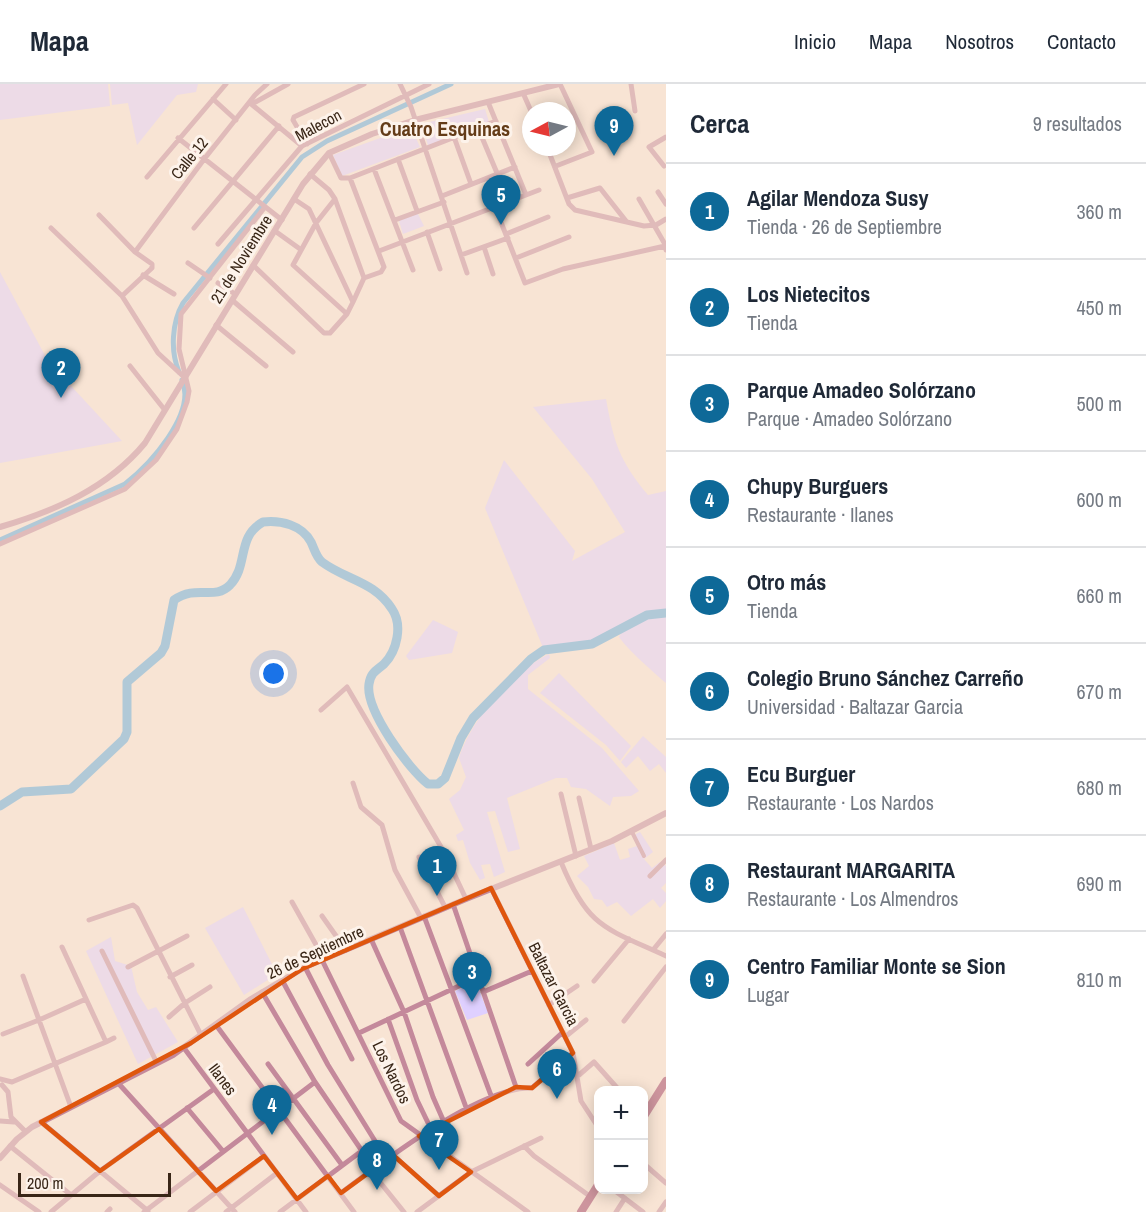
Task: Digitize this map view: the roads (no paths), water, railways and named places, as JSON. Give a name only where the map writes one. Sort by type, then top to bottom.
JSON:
[{"type":"main road","points":[[648,1110],[666,1081]]},
{"type":"main road","points":[[581,1212],[594,1192]]},
{"type":"street","points":[[147,177],[226,84]]},
{"type":"street","name":"Calle 12","points":[[135,252],[204,158],[267,84]]},
{"type":"street","points":[[288,84],[251,103],[304,145]]},
{"type":"street","points":[[304,145],[293,120],[294,117],[364,84]]},
{"type":"street","points":[[400,84],[416,120],[467,273]]},
{"type":"street","name":"Malecon","points":[[218,244],[304,145],[407,98],[429,84]]},
{"type":"street","points":[[556,166],[592,152],[560,84]]},
{"type":"street","name":"21 de Noviembre","points":[[0,527],[22,529],[120,470],[145,443],[294,199],[310,174],[328,153],[372,134],[416,120],[560,84]]},
{"type":"street","points":[[631,84],[635,111]]},
{"type":"street","points":[[523,93],[527,102]]},
{"type":"street","points":[[213,99],[236,120]]},
{"type":"street","points":[[488,102],[526,195]]},
{"type":"street","points":[[328,153],[341,178],[350,178],[496,121]]},
{"type":"street","points":[[194,228],[279,126]]},
{"type":"street","points":[[478,128],[497,173]]},
{"type":"street","points":[[454,137],[471,184]]},
{"type":"street","points":[[664,166],[649,149],[666,137]]},
{"type":"street","points":[[178,138],[282,220]]},
{"type":"street","points":[[551,156],[567,198],[575,210],[627,222],[656,225],[666,219]]},
{"type":"street","points":[[398,159],[417,211]]},
{"type":"street","points":[[395,220],[471,184],[515,167]]},
{"type":"street","points":[[374,169],[413,270]]},
{"type":"street","points":[[254,265],[324,333],[330,333],[347,314],[364,278],[359,258],[335,199],[329,190],[310,174]]},
{"type":"street","points":[[350,178],[379,251],[383,269],[364,278]]},
{"type":"street","points":[[567,198],[600,188],[627,222]]},
{"type":"street","points":[[379,251],[539,190]]},
{"type":"street","points":[[658,192],[666,204]]},
{"type":"street","points":[[495,207],[525,283],[529,284],[563,269],[666,247],[656,225],[639,198]]},
{"type":"street","points":[[294,199],[309,209],[353,302]]},
{"type":"street","points":[[335,199],[316,223],[293,265],[347,314]]},
{"type":"street","points":[[0,544],[22,529],[117,493],[144,473],[168,445],[183,415],[189,391],[178,349],[181,314],[264,206]]},
{"type":"street","points":[[99,215],[135,252],[152,264],[152,268],[122,296]]},
{"type":"street","points":[[461,255],[484,247],[548,217]]},
{"type":"street","points":[[51,228],[122,296],[158,353],[184,377]]},
{"type":"street","points":[[275,231],[300,249]]},
{"type":"street","points":[[427,232],[440,269]]},
{"type":"street","points":[[516,258],[569,237]]},
{"type":"street","points":[[484,247],[493,274]]},
{"type":"street","points":[[188,263],[208,278]]},
{"type":"street","points":[[143,275],[174,294]]},
{"type":"street","points":[[218,283],[293,352]]},
{"type":"street","points":[[216,325],[266,366]]},
{"type":"street","points":[[130,366],[164,409]]},
{"type":"street","points":[[321,710],[347,687],[444,852],[466,899]]},
{"type":"street","points":[[353,783],[361,807],[382,825],[395,870],[423,917],[492,1098]]},
{"type":"street","points":[[561,794],[576,856]]},
{"type":"street","points":[[579,798],[591,849]]},
{"type":"street","name":"26 de Septiembre","points":[[0,1158],[25,1131],[157,1064],[184,1048],[262,992],[305,967],[491,888],[576,856],[632,832],[666,813]]},
{"type":"street","points":[[632,832],[644,856]]},
{"type":"street","points":[[419,857],[445,907]]},
{"type":"street","points":[[650,876],[666,860]]},
{"type":"street","points":[[561,862],[578,897],[594,920],[666,956]]},
{"type":"street","name":"Baltazar Garcia","points":[[491,888],[573,1053],[579,1075],[581,1101],[594,1121]]},
{"type":"street","name":"Los Nardos","points":[[292,902],[323,959],[399,1117],[419,1136],[528,1212]]},
{"type":"street","points":[[453,904],[516,1087]]},
{"type":"street","points":[[89,920],[133,905],[137,908],[201,1035]]},
{"type":"street","points":[[322,916],[346,950]]},
{"type":"street","points":[[400,927],[467,1110]]},
{"type":"street","points":[[653,950],[666,934]]},
{"type":"street","points":[[128,967],[187,936]]},
{"type":"street","points":[[371,939],[404,1012],[444,1122]]},
{"type":"street","points":[[594,981],[629,939]]},
{"type":"street","points":[[62,947],[106,1042]]},
{"type":"street","points":[[102,951],[157,1064]]},
{"type":"street","points":[[171,977],[192,965]]},
{"type":"street","points":[[305,967],[352,1059]]},
{"type":"street","points":[[624,1021],[666,967]]},
{"type":"street","points":[[483,992],[532,971]]},
{"type":"street","points":[[23,976],[71,1107]]},
{"type":"street","points":[[359,1033],[478,977]]},
{"type":"street","points":[[280,1212],[375,1142],[328,1065],[282,980]]},
{"type":"street","points":[[549,1005],[577,986]]},
{"type":"street","points":[[169,1017],[210,987]]},
{"type":"street","points":[[262,992],[315,1082],[362,1150]]},
{"type":"street","points":[[3,1034],[86,999]]},
{"type":"street","points":[[388,1019],[417,1100],[431,1129]]},
{"type":"street","points":[[528,1064],[564,1034],[586,1020]]},
{"type":"street","points":[[216,1025],[354,1212]]},
{"type":"street","points":[[1,1082],[12,1082],[114,1038]]},
{"type":"street","name":"Ilanes","points":[[184,1048],[306,1212]]},
{"type":"street","points":[[341,1193],[431,1129],[516,1087],[532,1088],[573,1053]]},
{"type":"street","points":[[579,1075],[594,1062],[616,1086]]},
{"type":"street","points":[[268,1064],[342,1165]]},
{"type":"street","points":[[1,1082],[8,1092],[9,1110],[14,1122],[25,1131]]},
{"type":"street","points":[[41,1122],[147,1211],[222,1150],[315,1082]]},
{"type":"street","points":[[118,1084],[216,1191],[230,1211],[277,1173]]},
{"type":"street","points":[[51,1212],[100,1171],[214,1089]]},
{"type":"street","points":[[187,1108],[222,1150]]},
{"type":"street","points":[[0,1121],[14,1122]]},
{"type":"street","points":[[417,1212],[471,1172],[541,1138]]},
{"type":"street","points":[[10,1146],[71,1195]]},
{"type":"street","points":[[524,1146],[534,1156],[591,1197]]},
{"type":"street","points":[[393,1155],[439,1196]]},
{"type":"street","points":[[190,1212],[264,1156]]},
{"type":"street","points":[[648,1167],[666,1183]]},
{"type":"street","points":[[371,1171],[404,1212]]},
{"type":"street","points":[[0,1185],[39,1212]]},
{"type":"street","points":[[619,1194],[643,1212]]},
{"type":"street","points":[[616,1212],[624,1198]]},
{"type":"street","points":[[659,1212],[666,1202]]},
{"type":"waterway","points":[[179,372],[173,346],[176,319],[183,303],[302,157],[327,141],[451,84]]},
{"type":"waterway","points":[[0,540],[125,484],[158,452],[177,423],[183,408],[185,393],[182,380]]},
{"type":"waterway","points":[[0,806],[22,792],[71,789],[124,739],[127,732],[127,682],[161,653],[165,646],[174,600],[190,593],[218,592],[230,585],[236,577],[249,535],[263,522],[284,523],[302,531],[322,562],[377,592],[392,609],[397,623],[397,638],[389,659],[371,677],[370,695],[381,723],[399,752],[428,784],[438,784],[445,778],[461,738],[473,718],[531,659],[544,650],[592,644],[647,615],[666,613]]},
{"type":"place","name":"Centro Familiar Monte se Sion","points":[[614,156]]},
{"type":"place","name":"Otro más","points":[[501,225]]},
{"type":"place","name":"Los Nietecitos","points":[[61,398]]},
{"type":"place","name":"Agilar Mendoza Susy","points":[[437,896]]},
{"type":"place","name":"Parque Amadeo Solórzano","points":[[472,1002]]},
{"type":"place","name":"Colegio Bruno Sánchez Carreño","points":[[557,1099]]},
{"type":"place","name":"Chupy Burguers","points":[[272,1135]]},
{"type":"place","name":"Ecu Burguer","points":[[439,1170]]},
{"type":"place","name":"Restaurant MARGARITA","points":[[377,1190]]},
{"type":"district","name":"Cuatro Esquinas","points":[[445,128]]}]
